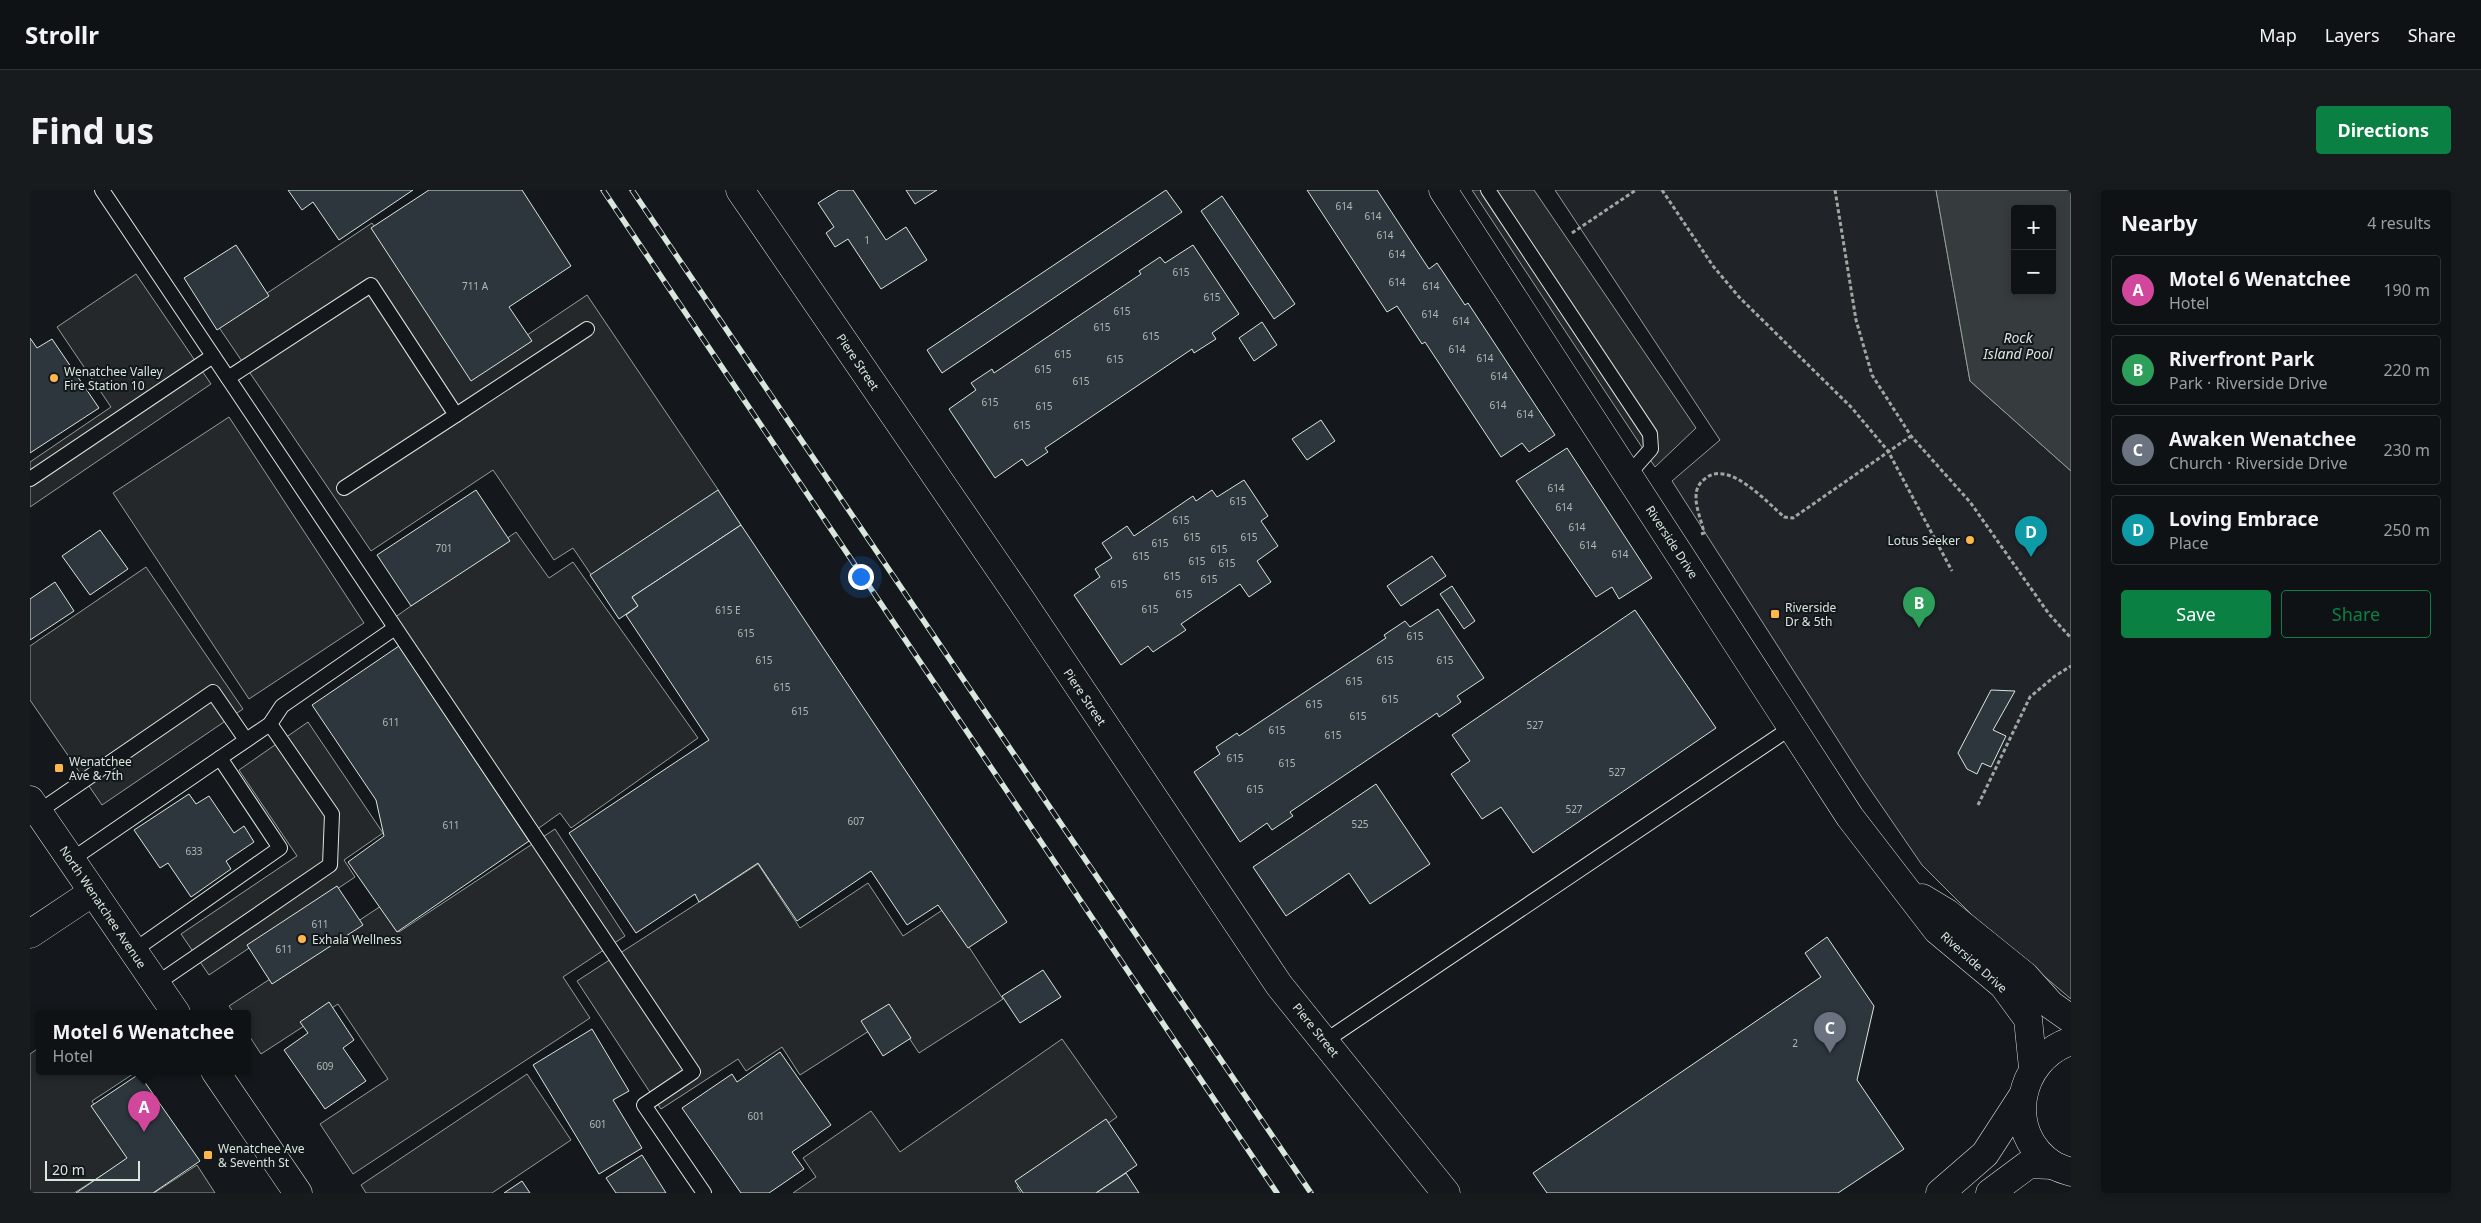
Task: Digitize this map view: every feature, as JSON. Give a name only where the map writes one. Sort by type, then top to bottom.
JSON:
[{"type":"street","name":"Riverside Drive","points":[[1443,190],[1850,817],[1937,930],[2003,985],[2028,1019],[2033,1068]]},
{"type":"street","name":"Piere Street","points":[[744,191],[1274,977],[1446,1193]]},
{"type":"street","name":"North Wenatchee Avenue","points":[[34,806],[174,1010]]},
{"type":"street","name":"Riverside Drive","points":[[1908,890],[1947,913],[2025,976],[2051,1005],[2071,1019]]},
{"type":"street","points":[[30,934],[93,892]]},
{"type":"street","points":[[2062,1169],[2039,1152],[2028,1136],[2022,1117],[2022,1097],[2026,1082],[2033,1068],[2045,1054],[2071,1041]]},
{"type":"street","points":[[218,1075],[298,1193]]},
{"type":"street","points":[[1940,1193],[1985,1154],[2022,1097]]},
{"type":"street","points":[[1990,1193],[2029,1164],[2062,1169]]},
{"type":"lane","points":[[102,190],[693,1072],[644,1105],[704,1193]]},
{"type":"lane","points":[[1488,190],[1650,434],[1651,449],[1628,475]]},
{"type":"lane","points":[[228,378],[371,285],[456,414]]},
{"type":"lane","points":[[344,488],[587,330]]},
{"type":"lane","points":[[30,479],[213,356]]},
{"type":"lane","points":[[71,860],[270,724],[282,706],[395,628]]},
{"type":"lane","points":[[34,806],[213,692],[246,740]]},
{"type":"lane","points":[[156,984],[330,865],[332,814],[270,724]]},
{"type":"lane","points":[[1325,1041],[1792,727]]},
{"type":"lane","points":[[133,951],[280,848],[220,758]]},
{"type":"path","points":[[1572,233],[1636,190]]},
{"type":"path","points":[[1662,190],[1713,266],[1738,297],[1852,408],[1888,451],[1952,571]]},
{"type":"path","points":[[1835,190],[1856,320],[1872,375],[1911,436],[1970,502],[2049,614],[2071,638]]},
{"type":"path","points":[[1696,537],[1704,533],[1696,500],[1697,486],[1707,477],[1722,473],[1733,476],[1784,516],[1793,518],[1911,436]]},
{"type":"path","points":[[1978,805],[2030,697],[2054,676],[2071,666]]},
{"type":"shaded area","points":[[1472,190],[1534,190],[1696,428],[1655,467]]},
{"type":"shaded area","points":[[1555,190],[1936,190],[1970,381],[2071,471],[2071,999],[1973,916],[1922,865],[1861,776],[1672,481],[1720,440]]},
{"type":"shaded area","points":[[372,223],[472,372],[587,295],[719,491],[592,576],[573,548],[554,560],[493,470],[371,551],[218,326]]},
{"type":"shaded area","points":[[136,274],[211,384],[30,507],[30,462],[111,407],[57,327]]},
{"type":"shaded area","points":[[229,417],[364,623],[249,699],[113,493]]},
{"type":"shaded area","points":[[516,532],[549,578],[573,562],[698,738],[571,828],[560,813],[532,833],[384,625]]},
{"type":"shaded area","points":[[146,567],[243,709],[102,805],[30,700],[30,646]]},
{"type":"shaded area","points":[[308,722],[383,833],[344,860],[355,877],[209,975],[181,934],[297,856],[239,770]]},
{"type":"shaded area","points":[[555,829],[625,936],[563,977],[590,1018],[353,1174],[320,1124],[388,1079],[338,1004],[261,1054],[251,1039],[251,1010],[232,1010],[229,1006],[381,906],[399,932]]},
{"type":"shaded area","points":[[758,864],[800,928],[868,883],[903,936],[944,909],[1003,999],[919,1053],[894,1015],[800,1075],[782,1047],[746,1071],[738,1059],[661,1109],[577,981]]},
{"type":"shaded area","points":[[1062,1039],[1117,1117],[1017,1187],[1021,1193],[793,1193],[816,1177],[803,1158],[871,1111],[900,1152]]},
{"type":"shaded area","points":[[36,1050],[36,1075],[131,1075],[92,1101],[129,1158],[74,1193],[30,1193],[30,1054]]},
{"type":"shaded area","points":[[527,1074],[571,1140],[492,1193],[366,1193],[361,1185]]},
{"type":"shaded area","points":[[197,1165],[215,1193],[154,1193]]},
{"type":"water","name":"Rock Island Pool","points":[[1936,190],[2071,190],[2071,471],[1970,381]]},
{"type":"building","points":[[288,190],[413,190],[339,240],[313,202],[302,210]]},
{"type":"building","points":[[429,190],[522,190],[571,266],[509,307],[532,341],[471,381],[371,228]]},
{"type":"building","points":[[839,190],[853,190],[886,240],[906,227],[927,260],[881,289],[848,239],[835,247],[826,233],[834,227],[818,203]]},
{"type":"building","points":[[906,190],[937,190],[915,204]]},
{"type":"building","points":[[1166,190],[1182,212],[942,373],[927,350]]},
{"type":"building","points":[[1307,190],[1377,190],[1429,269],[1437,263],[1465,305],[1468,303],[1555,435],[1529,452],[1522,443],[1501,457],[1425,342],[1422,344],[1397,306],[1387,312]]},
{"type":"building","points":[[1222,196],[1295,304],[1274,319],[1201,211]]},
{"type":"building","points":[[236,245],[269,296],[217,330],[184,278]]},
{"type":"building","points":[[1193,245],[1239,314],[1212,333],[1216,339],[1194,353],[1192,349],[1045,448],[1048,452],[1027,466],[1022,459],[995,478],[949,409],[976,390],[971,383],[992,369],[994,373],[1141,274],[1139,271],[1160,257],[1165,263]]},
{"type":"building","points":[[1262,322],[1277,345],[1254,361],[1239,338]]},
{"type":"building","name":"Wenatchee Valley Fire Station 10","points":[[30,338],[37,348],[52,339],[99,408],[30,453]]},
{"type":"building","points":[[1321,420],[1335,441],[1307,460],[1292,439]]},
{"type":"building","points":[[1567,448],[1652,578],[1619,599],[1612,587],[1596,597],[1516,481]]},
{"type":"building","points":[[1244,480],[1268,516],[1261,521],[1278,546],[1257,561],[1271,582],[1249,597],[1240,584],[1181,624],[1186,630],[1153,652],[1148,646],[1121,665],[1074,595],[1100,577],[1095,569],[1112,558],[1102,543],[1127,526],[1134,536],[1193,496],[1196,501],[1212,490],[1217,497]]},
{"type":"building","points":[[476,490],[510,541],[411,606],[377,555]]},
{"type":"building","points":[[718,490],[741,525],[632,597],[638,606],[619,619],[590,575]]},
{"type":"building","points":[[741,525],[1007,922],[968,948],[938,905],[907,925],[871,871],[797,921],[758,863],[699,902],[695,894],[636,933],[569,833],[709,740],[626,615],[638,606],[632,597]]},
{"type":"building","points":[[100,530],[128,569],[90,595],[62,556]]},
{"type":"building","points":[[1432,556],[1446,576],[1401,606],[1387,586]]},
{"type":"building","points":[[55,582],[74,611],[30,640],[30,599]]},
{"type":"building","points":[[1452,586],[1475,621],[1464,629],[1440,594]]},
{"type":"building","points":[[1438,609],[1484,678],[1457,696],[1461,702],[1439,717],[1437,713],[1290,812],[1293,816],[1272,830],[1267,823],[1240,842],[1194,772],[1220,754],[1216,747],[1237,733],[1239,736],[1386,638],[1384,635],[1405,621],[1410,627]]},
{"type":"building","points":[[1635,610],[1716,728],[1533,853],[1501,807],[1482,819],[1451,774],[1470,761],[1452,735]]},
{"type":"building","points":[[399,646],[529,841],[397,932],[348,862],[384,836],[376,800],[312,705]]},
{"type":"building","points":[[1991,690],[2015,691],[1993,730],[2006,736],[1991,767],[1982,763],[1977,774],[1967,769],[1958,753]]},
{"type":"building","points":[[1376,784],[1430,864],[1370,904],[1349,873],[1286,916],[1253,867]]},
{"type":"building","points":[[189,794],[196,804],[209,796],[234,833],[244,826],[254,842],[226,861],[231,869],[191,897],[168,863],[160,868],[134,830]]},
{"type":"building","points":[[337,886],[363,925],[272,984],[247,945]]},
{"type":"building","points":[[1827,937],[1874,1006],[1857,1080],[1904,1149],[1838,1193],[1547,1193],[1533,1173],[1821,977],[1805,953]]},
{"type":"building","points":[[1043,970],[1061,997],[1020,1023],[1002,996]]},
{"type":"building","points":[[329,1002],[354,1040],[343,1048],[366,1081],[325,1109],[284,1050],[308,1033],[300,1022]]},
{"type":"building","points":[[889,1004],[911,1038],[883,1056],[861,1021]]},
{"type":"building","points":[[592,1029],[629,1091],[613,1100],[642,1148],[599,1174],[533,1065]]},
{"type":"building","points":[[780,1052],[831,1125],[792,1152],[804,1169],[769,1193],[741,1193],[682,1108],[732,1074],[737,1082]]},
{"type":"building","points":[[140,1075],[200,1161],[153,1193],[76,1193],[127,1158],[91,1106]]},
{"type":"building","points":[[1106,1119],[1137,1165],[1096,1193],[1023,1193],[1015,1181]]},
{"type":"building","points":[[642,1155],[666,1193],[616,1193],[606,1178]]},
{"type":"building","points":[[1126,1173],[1139,1193],[1096,1193]]},
{"type":"building","points":[[522,1181],[530,1193],[504,1193]]},
{"type":"railway","points":[[603,190],[1277,1193]]},
{"type":"railway","points":[[632,190],[1311,1193]]},
{"type":"place","name":"Wenatchee Valley Fire Station 10","points":[[54,378]]},
{"type":"place","name":"Lotus Seeker","points":[[1970,540]]},
{"type":"place","name":"Loving Embrace","points":[[2031,557]]},
{"type":"place","name":"Riverside Dr & 5th","points":[[1775,614]]},
{"type":"place","name":"Riverfront Park","points":[[1919,628]]},
{"type":"place","name":"Wenatchee Ave & 7th","points":[[59,768]]},
{"type":"place","name":"Exhala Wellness","points":[[302,939]]},
{"type":"place","name":"Awaken Wenatchee","points":[[1830,1053]]},
{"type":"place","name":"Motel 6 Wenatchee","points":[[144,1132]]},
{"type":"place","name":"Wenatchee Ave & Seventh St","points":[[208,1155]]}]
